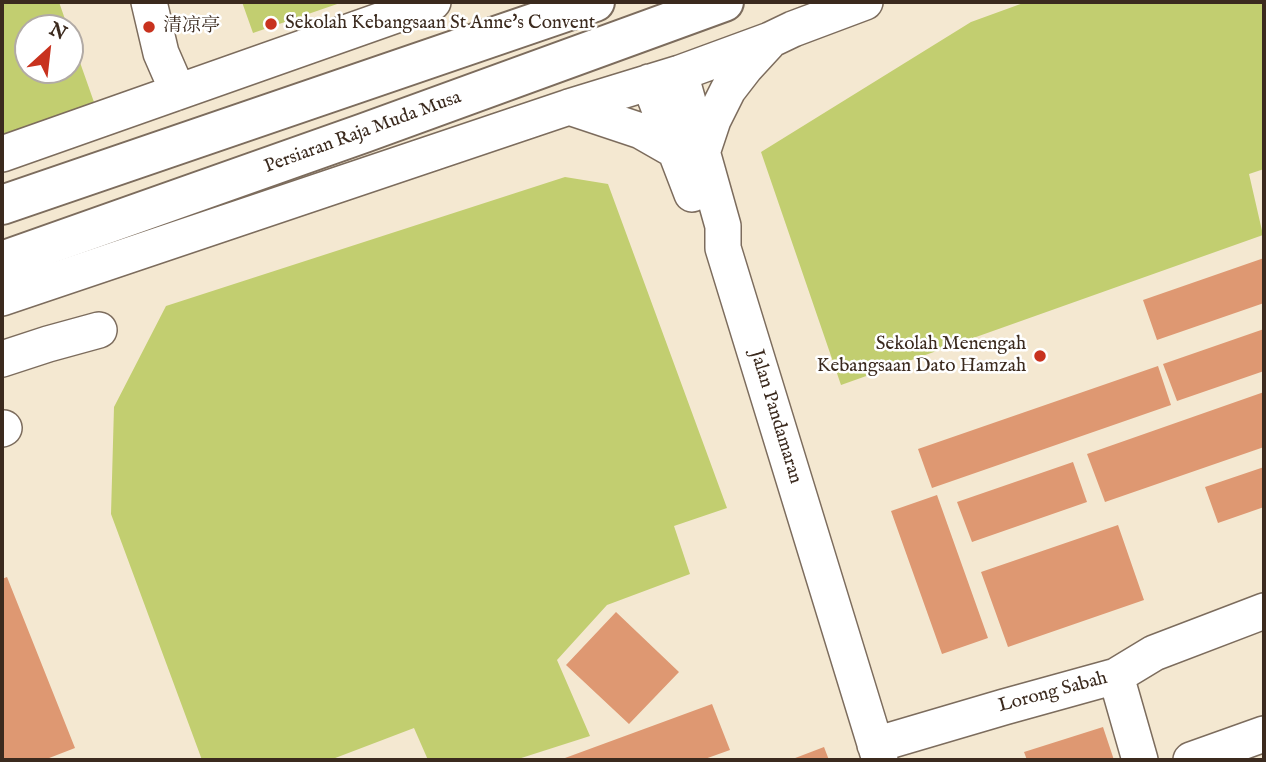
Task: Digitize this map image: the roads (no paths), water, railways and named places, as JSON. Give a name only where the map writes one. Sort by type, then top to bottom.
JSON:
[{"type":"main road","points":[[2,205],[595,2]]},
{"type":"main road","name":"Persiaran Raja Muda Musa","points":[[2,261],[723,2]]},
{"type":"street","points":[[149,2],[161,53],[178,92]]},
{"type":"street","points":[[2,155],[433,2]]},
{"type":"street","points":[[2,298],[664,77],[770,40],[865,2]]},
{"type":"street","points":[[569,107],[641,131],[689,152],[713,120],[728,90],[770,40]]},
{"type":"street","name":"Jalan Pandamaran","points":[[664,77],[689,152],[723,226],[723,248],[878,753]]},
{"type":"street","points":[[2,359],[99,330]]},
{"type":"street","name":"Lorong Sabah","points":[[878,753],[1004,707],[1116,676],[1154,653],[1264,611]]},
{"type":"street","points":[[1116,676],[1140,760]]},
{"type":"street","points":[[1191,760],[1264,734]]},
{"type":"place","name":"Sekolah Kebangsaan St Anne's Convent","points":[[271,24]]},
{"type":"place","name":"清凉亭","points":[[149,27]]},
{"type":"place","name":"Sekolah Menengah Kebangsaan Dato Hamzah","points":[[1040,356]]}]
